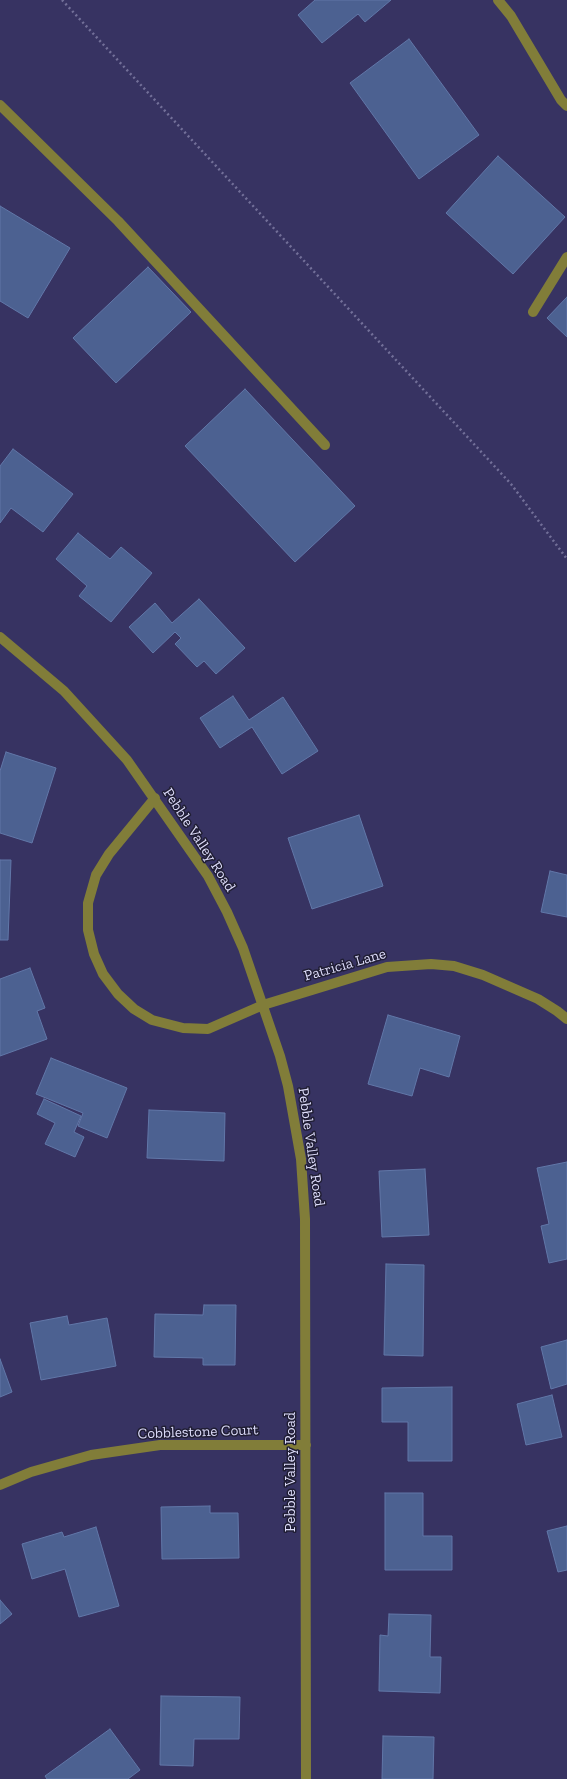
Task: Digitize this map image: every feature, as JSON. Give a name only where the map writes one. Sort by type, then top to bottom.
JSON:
[{"type":"street","points":[[498,0],[510,16],[567,106]]},
{"type":"street","points":[[0,105],[118,221],[325,445]]},
{"type":"street","points":[[533,312],[567,257]]},
{"type":"street","name":"Pebble Valley Road","points":[[0,637],[64,691],[127,760],[155,798],[208,876],[243,948],[280,1056],[288,1086],[301,1159],[305,1219],[306,1779]]},
{"type":"street","name":"Patricia Lane","points":[[155,798],[109,854],[96,875],[88,903],[88,930],[94,954],[103,974],[118,994],[134,1009],[152,1020],[183,1028],[208,1029],[263,1005],[387,967],[431,964],[454,966],[483,975],[538,999],[557,1011],[567,1020]]},
{"type":"street","name":"Cobblestone Court","points":[[0,1486],[31,1472],[91,1454],[152,1446],[306,1445]]},
{"type":"path","points":[[62,0],[511,484],[567,559]]},
{"type":"building","points":[[315,0],[391,0],[365,22],[358,14],[322,43],[298,15]]},
{"type":"building","points":[[409,39],[479,135],[419,179],[350,83]]},
{"type":"building","points":[[498,156],[565,217],[513,274],[446,213]]},
{"type":"building","points":[[0,206],[70,248],[28,318],[0,301]]},
{"type":"building","points":[[148,267],[191,312],[116,383],[73,338]]},
{"type":"building","points":[[567,297],[567,337],[547,318]]},
{"type":"building","points":[[245,389],[355,506],[295,562],[185,446]]},
{"type":"building","points":[[13,449],[73,494],[43,532],[11,508],[0,523],[0,466]]},
{"type":"building","points":[[78,533],[110,559],[121,547],[152,573],[111,622],[79,596],[87,586],[56,559]]},
{"type":"building","points":[[199,599],[245,648],[216,674],[204,661],[197,667],[175,644],[181,638],[175,632],[153,653],[129,627],[155,603],[172,623]]},
{"type":"building","points":[[233,696],[249,720],[283,697],[318,751],[282,774],[252,727],[220,748],[200,718]]},
{"type":"building","points":[[6,752],[56,768],[32,843],[0,833],[0,771]]},
{"type":"building","points":[[359,815],[383,886],[312,909],[288,838]]},
{"type":"building","points":[[0,860],[11,860],[8,940],[0,940]]},
{"type":"building","points":[[550,871],[567,875],[567,917],[541,912]]},
{"type":"building","points":[[30,968],[45,1008],[37,1011],[47,1039],[0,1056],[0,979]]},
{"type":"building","points":[[388,1015],[460,1036],[449,1077],[420,1068],[412,1096],[368,1084]]},
{"type":"building","points":[[51,1058],[127,1088],[107,1138],[78,1126],[83,1113],[36,1094]]},
{"type":"building","points":[[44,1099],[81,1116],[74,1132],[84,1137],[75,1157],[45,1144],[55,1123],[37,1114]]},
{"type":"building","points":[[149,1110],[225,1113],[224,1161],[147,1158]]},
{"type":"building","points":[[567,1162],[567,1259],[549,1263],[541,1226],[549,1224],[537,1168]]},
{"type":"building","points":[[425,1169],[429,1235],[382,1237],[379,1171]]},
{"type":"building","points":[[386,1264],[424,1265],[423,1356],[384,1355]]},
{"type":"building","points":[[204,1305],[236,1305],[235,1365],[203,1365],[203,1358],[154,1357],[155,1314],[203,1315]]},
{"type":"building","points":[[67,1316],[69,1325],[107,1318],[116,1366],[41,1380],[30,1323]]},
{"type":"building","points":[[567,1340],[567,1384],[551,1389],[541,1347]]},
{"type":"building","points":[[0,1359],[12,1392],[0,1397]]},
{"type":"building","points":[[452,1387],[452,1461],[408,1461],[408,1422],[382,1422],[382,1388]]},
{"type":"building","points":[[552,1395],[562,1437],[526,1445],[517,1404]]},
{"type":"building","points":[[385,1493],[423,1493],[423,1536],[452,1536],[452,1570],[385,1570]]},
{"type":"building","points":[[210,1506],[210,1513],[238,1513],[239,1558],[162,1559],[161,1507]]},
{"type":"building","points":[[567,1526],[567,1570],[558,1572],[547,1531]]},
{"type":"building","points":[[96,1527],[119,1606],[79,1617],[65,1569],[32,1579],[22,1544],[62,1532],[64,1537]]},
{"type":"building","points":[[0,1600],[12,1614],[0,1624]]},
{"type":"building","points":[[389,1614],[431,1615],[430,1657],[441,1657],[440,1693],[379,1691],[380,1635],[388,1636]]},
{"type":"building","points":[[161,1696],[240,1697],[239,1739],[194,1739],[193,1766],[160,1765]]},
{"type":"building","points":[[110,1729],[140,1770],[128,1779],[47,1779],[45,1776]]},
{"type":"building","points":[[383,1736],[434,1737],[433,1779],[382,1779]]}]
